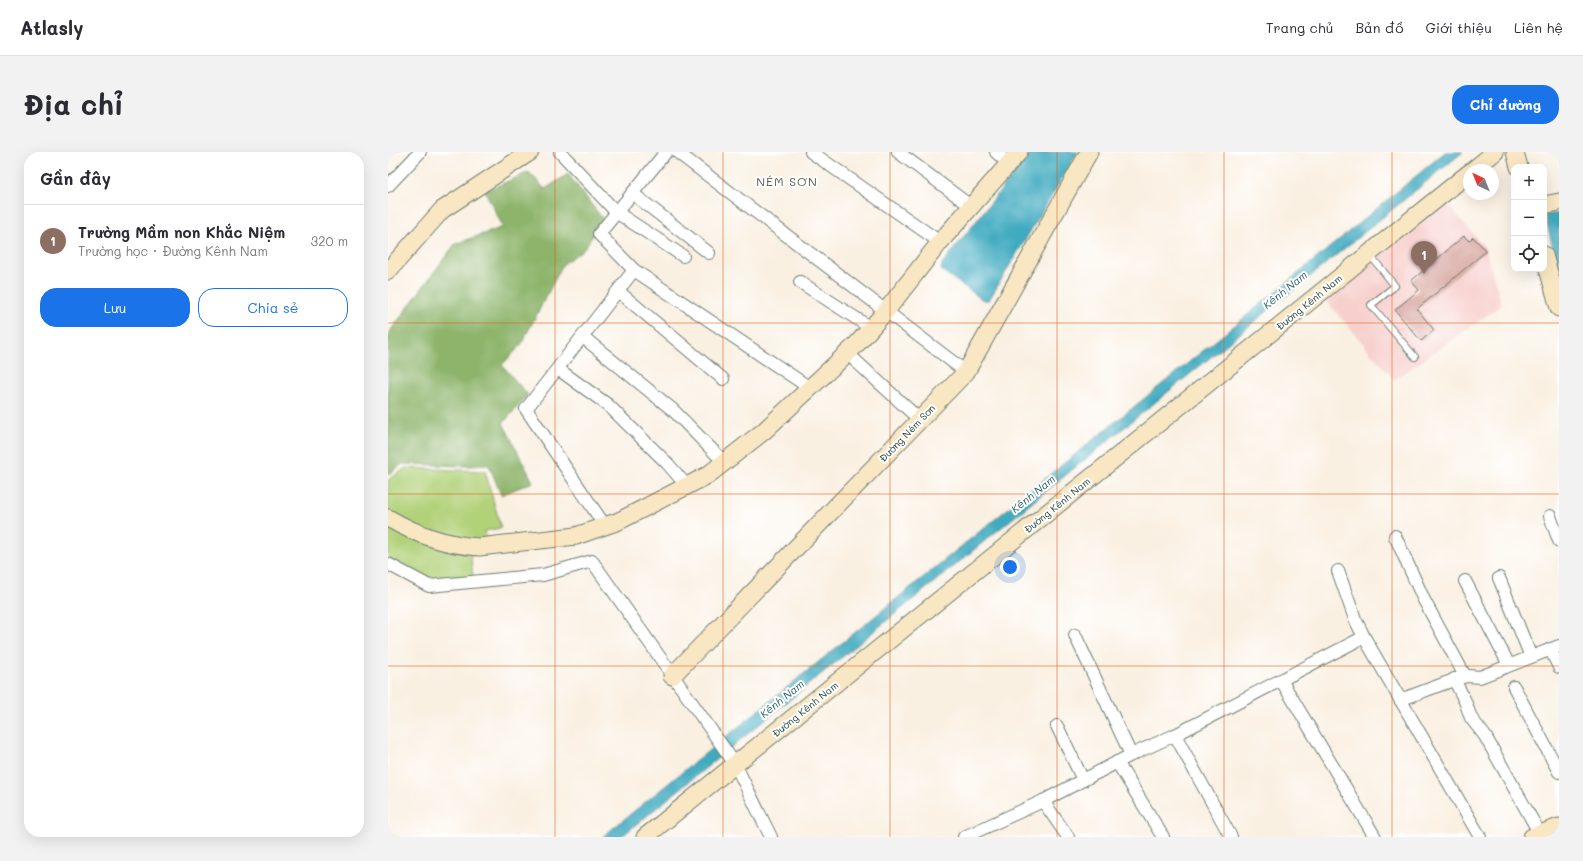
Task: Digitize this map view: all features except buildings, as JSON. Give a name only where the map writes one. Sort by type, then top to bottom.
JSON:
[{"type":"street","points":[[388,186],[420,152]]},
{"type":"street","points":[[388,271],[442,210],[530,152]]},
{"type":"street","points":[[560,152],[616,212],[683,256]]},
{"type":"street","points":[[666,152],[599,234],[634,270],[810,388]]},
{"type":"street","points":[[677,152],[966,372]]},
{"type":"street","points":[[811,152],[940,242]]},
{"type":"street","points":[[898,152],[972,207]]},
{"type":"street","points":[[388,518],[417,534],[434,539],[479,547],[576,536],[619,522],[708,475],[764,431],[847,353],[871,328],[940,242],[1014,158],[996,152]]},
{"type":"street","name":"Đường Ném Sơn","points":[[672,676],[966,372],[1089,152]]},
{"type":"street","points":[[1480,164],[1495,152]]},
{"type":"street","points":[[1515,152],[1518,164]]},
{"type":"street","name":"Đường Kênh Nam","points":[[644,837],[1463,178]]},
{"type":"street","points":[[632,193],[708,253]]},
{"type":"street","points":[[1547,204],[1559,202]]},
{"type":"street","points":[[1547,266],[1559,308]]},
{"type":"street","points":[[605,526],[526,410],[634,270]]},
{"type":"street","points":[[800,282],[871,328]]},
{"type":"street","points":[[618,291],[723,379]]},
{"type":"street","points":[[583,337],[673,410],[724,462]]},
{"type":"street","points":[[847,353],[920,420]]},
{"type":"street","points":[[558,369],[608,405],[667,463],[687,486]]},
{"type":"street","points":[[1550,516],[1559,541]]},
{"type":"street","points":[[1395,536],[1460,678],[1471,718],[1485,736],[1536,836],[1559,827]]},
{"type":"street","points":[[388,564],[429,586],[543,575],[592,560],[735,764],[771,837]]},
{"type":"street","points":[[1338,571],[1355,619],[1364,637],[1480,837]]},
{"type":"street","points":[[1499,578],[1531,656]]},
{"type":"street","points":[[1465,581],[1509,665]]},
{"type":"street","points":[[1075,635],[1131,755]]},
{"type":"street","points":[[964,837],[1043,801],[1131,755],[1175,735],[1364,637]]},
{"type":"street","points":[[1400,700],[1460,678],[1480,678],[1531,656],[1554,648],[1559,667]]},
{"type":"street","points":[[1281,680],[1375,837]]},
{"type":"street","points":[[1514,687],[1559,772]]},
{"type":"street","points":[[1057,726],[1083,780]]},
{"type":"street","points":[[1175,735],[1231,837]]},
{"type":"street","points":[[1117,762],[1163,837]]},
{"type":"street","points":[[1043,801],[1068,837]]},
{"type":"lane","points":[[1369,254],[1395,286],[1371,305],[1415,357]]},
{"type":"shaded area","points":[[1443,199],[1485,248],[1502,305],[1394,380],[1325,299]]},
{"type":"green space","points":[[529,172],[545,189],[568,174],[603,219],[584,249],[563,264],[521,345],[502,365],[528,395],[503,423],[533,482],[501,495],[489,465],[468,466],[402,464],[388,475],[388,334],[455,244],[503,227],[485,191]]},
{"type":"green space","points":[[406,468],[485,471],[501,528],[484,531],[486,541],[474,541],[471,557],[473,577],[430,581],[388,558],[388,480]]},
{"type":"water","points":[[1031,152],[1078,152],[989,300],[983,300],[941,270],[942,264]]},
{"type":"water","name":"Kênh Nam","points":[[1445,152],[1463,152],[621,837],[602,837],[1272,295]]},
{"type":"water","points":[[1559,213],[1559,274],[1547,223],[1547,215]]},
{"type":"place","name":"Trường Mầm non Khắc Niệm","points":[[1424,274]]},
{"type":"district","name":"NÉM SƠN","points":[[787,182]]}]
